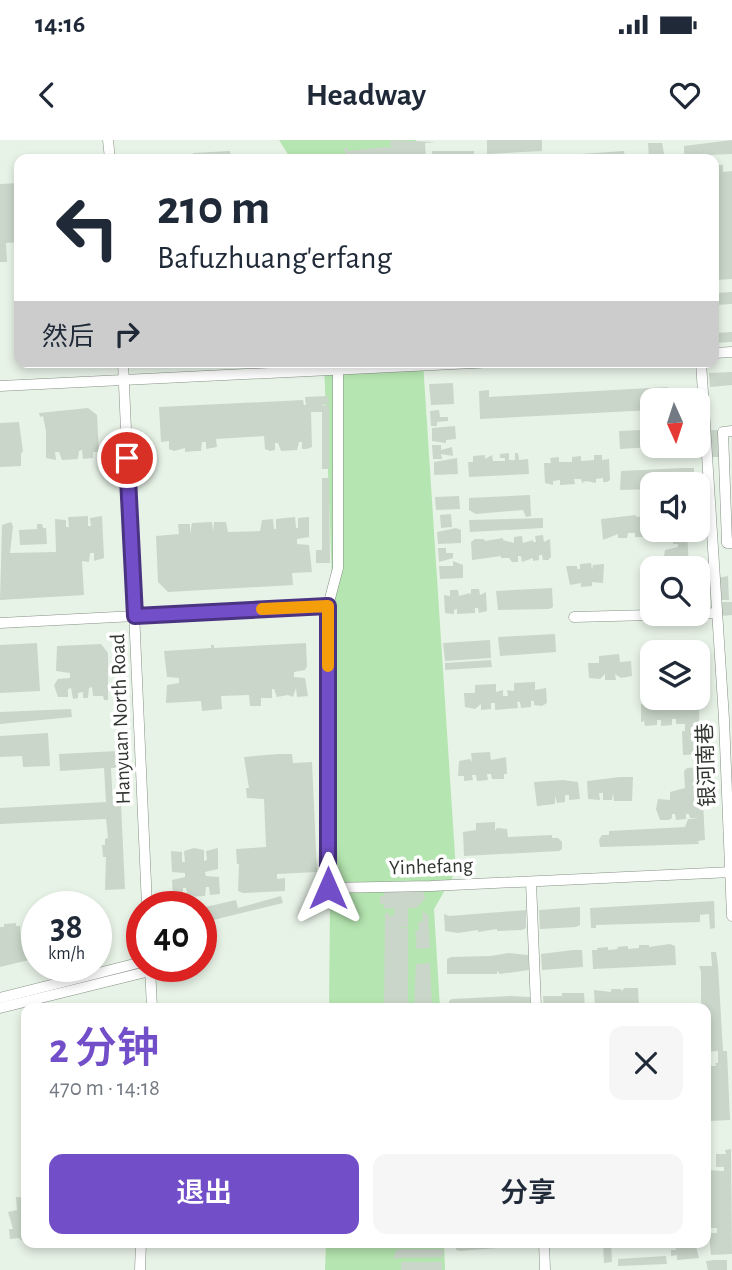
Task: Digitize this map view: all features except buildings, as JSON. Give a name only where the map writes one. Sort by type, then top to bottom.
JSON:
[{"type":"street","name":"Hanyuan North Road","points":[[123,368],[146,891]]},
{"type":"street","points":[[0,386],[306,368]]},
{"type":"street","points":[[0,623],[328,606],[338,568],[339,368]]},
{"type":"street","name":"银河南巷","points":[[701,368],[732,916]]},
{"type":"street","points":[[732,431],[723,432],[727,543],[732,543]]},
{"type":"street","name":"Yinhefang","points":[[328,606],[328,888],[731,872]]},
{"type":"street","points":[[710,614],[717,614]]},
{"type":"street","points":[[574,617],[640,615]]},
{"type":"street","points":[[531,882],[536,1003]]},
{"type":"street","points":[[0,998],[126,966]]},
{"type":"street","points":[[0,1007],[126,975]]},
{"type":"street","points":[[151,982],[152,1003]]},
{"type":"street","points":[[140,1270],[141,1248]]},
{"type":"street","points":[[544,1248],[545,1270]]},
{"type":"green space","points":[[279,140],[416,140],[416,154],[288,154]]},
{"type":"green space","points":[[324,368],[423,368],[456,871],[434,909],[440,1003],[329,1003],[333,607]]},
{"type":"green space","points":[[326,1248],[444,1248],[445,1270],[325,1270]]},
{"type":"slow traffic","points":[[262,609],[328,606],[328,666]]},
{"type":"route","points":[[127,458],[135,616],[328,606],[328,888]]}]
